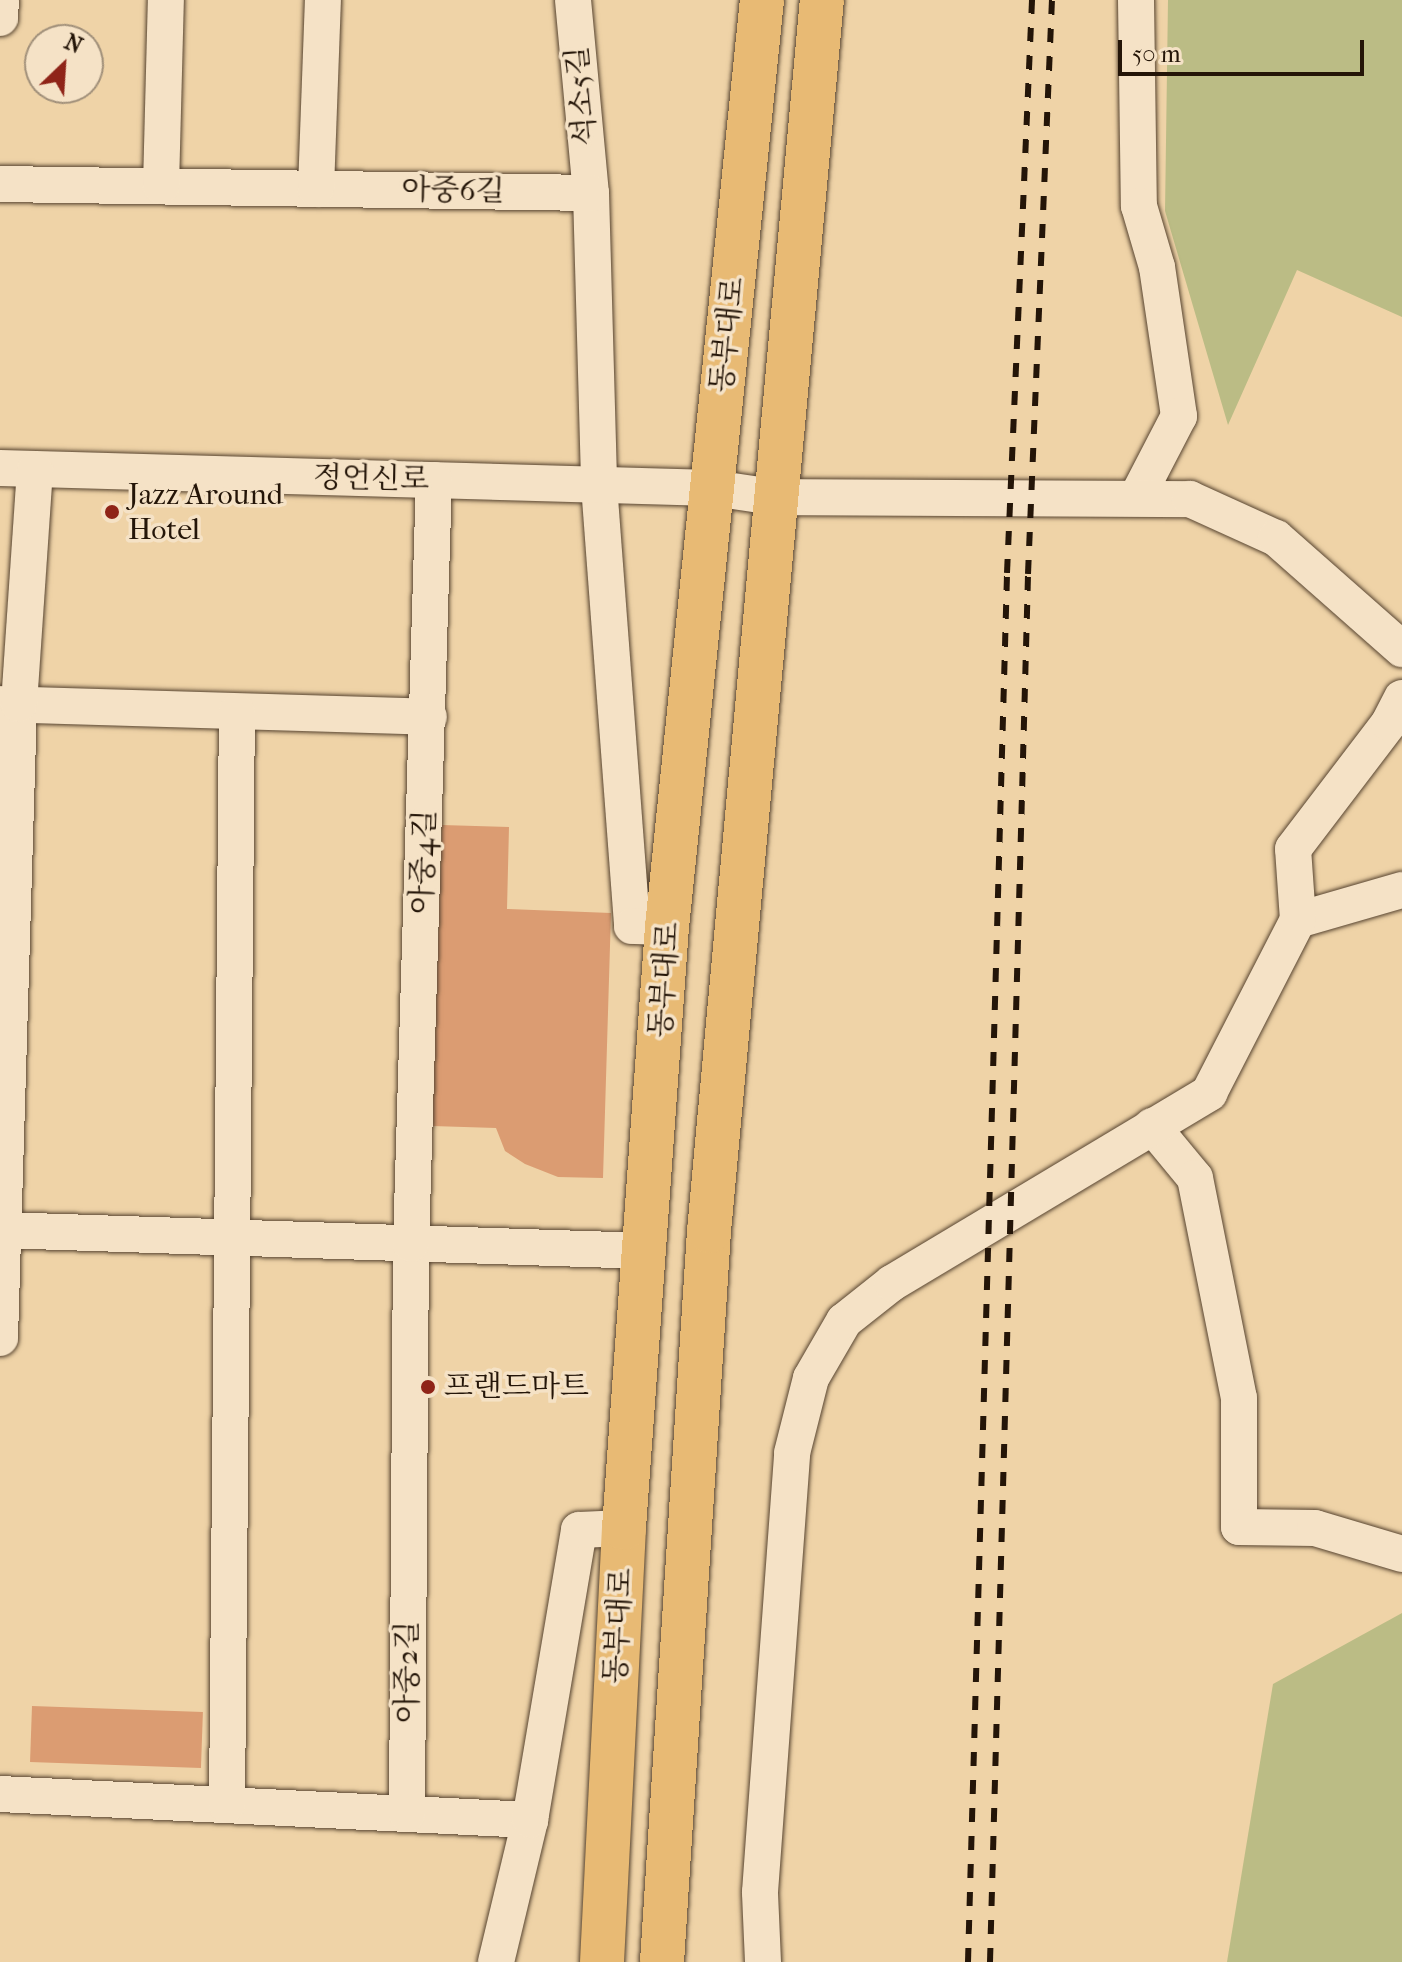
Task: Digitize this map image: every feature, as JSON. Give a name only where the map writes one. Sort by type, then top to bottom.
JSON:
[{"type":"main road","name":"동부대로","points":[[602,1962],[624,1528],[648,1251],[667,927],[762,0]]},
{"type":"main road","name":"동부대로","points":[[662,1962],[709,1231],[773,497],[822,0]]},
{"type":"street","points":[[0,18],[1,0]]},
{"type":"street","points":[[161,186],[166,0]]},
{"type":"street","points":[[316,189],[323,0]]},
{"type":"street","name":"석소5길","points":[[573,0],[591,193],[599,485],[632,926],[667,927]]},
{"type":"street","points":[[1136,0],[1139,206],[1157,267],[1179,416],[1137,497]]},
{"type":"street","name":"아중6길","points":[[0,184],[591,193]]},
{"type":"street","points":[[0,1338],[9,704],[18,470]]},
{"type":"street","name":"정언신로","points":[[18,470],[713,488],[773,497],[1190,499],[1276,538],[1373,618],[1402,649]]},
{"type":"street","name":"아중4길","points":[[409,1531],[411,1244],[434,480]]},
{"type":"street","points":[[763,1962],[760,1892],[792,1453],[811,1378],[844,1321],[892,1283],[1209,1093],[1298,920],[1293,849],[1389,723],[1402,698]]},
{"type":"street","points":[[9,704],[429,717]]},
{"type":"street","points":[[227,1805],[237,712]]},
{"type":"street","points":[[1298,920],[1402,890]]},
{"type":"street","points":[[1152,1126],[1195,1178],[1239,1398],[1239,1527],[1315,1528],[1402,1554]]},
{"type":"street","points":[[2,1230],[648,1251]]},
{"type":"street","points":[[496,1962],[530,1820],[579,1530],[624,1528]]},
{"type":"street","name":"아중2길","points":[[407,1814],[409,1531]]},
{"type":"street","points":[[0,1794],[530,1820]]},
{"type":"green space","points":[[1168,0],[1402,0],[1402,317],[1297,270],[1228,425],[1165,211]]},
{"type":"green space","points":[[1402,1613],[1402,1962],[1227,1962],[1273,1684]]},
{"type":"building","points":[[442,825],[509,827],[507,909],[611,913],[603,1178],[558,1177],[525,1164],[505,1151],[496,1128],[432,1126]]},
{"type":"building","points":[[32,1706],[203,1712],[201,1768],[30,1762]]},
{"type":"railway","points":[[968,1962],[1007,573],[1032,0]]},
{"type":"railway","points":[[990,1962],[1028,574],[1052,0]]},
{"type":"place","name":"Jazz Around Hotel","points":[[112,512]]},
{"type":"place","name":"프랜드마트","points":[[428,1387]]}]
